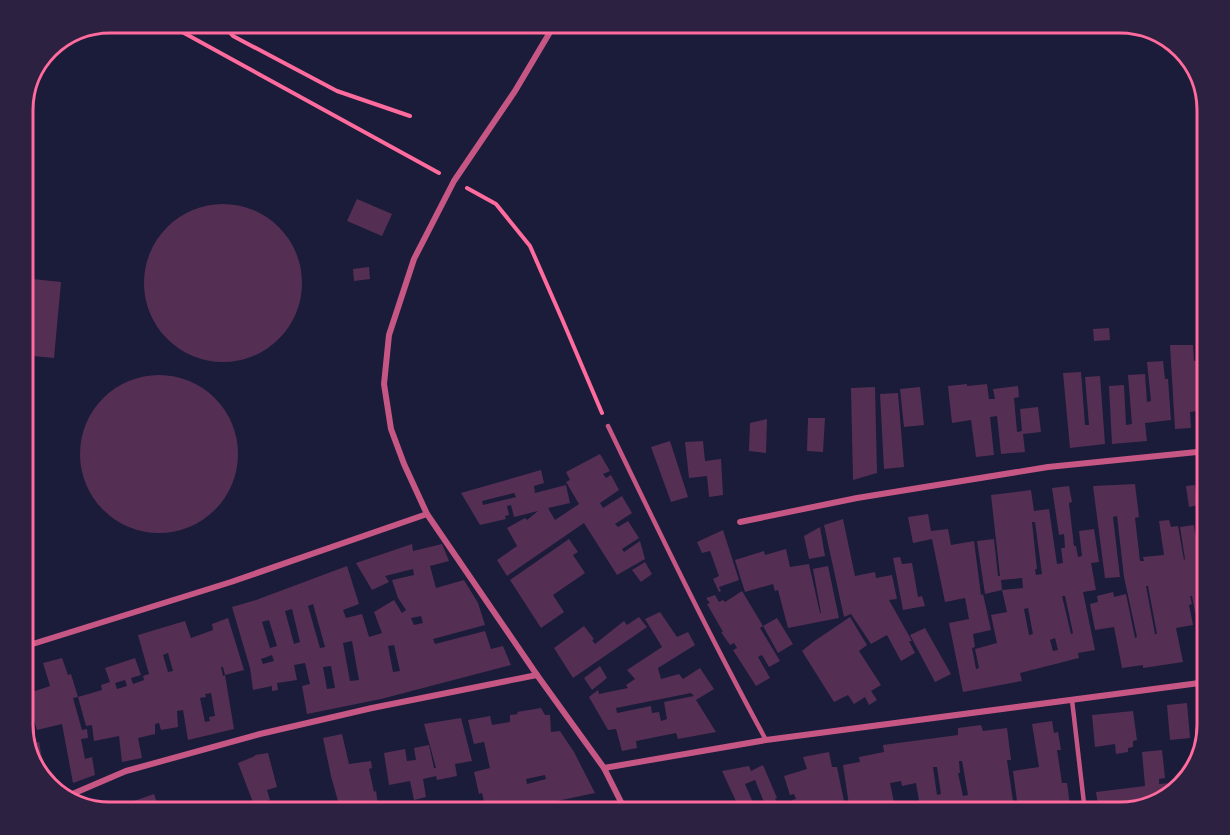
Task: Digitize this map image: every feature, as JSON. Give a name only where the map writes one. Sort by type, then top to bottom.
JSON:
[{"type":"street","points":[[550,33],[515,92],[454,181],[414,259],[389,335],[384,384],[391,429],[427,514],[537,675],[582,735],[604,768],[621,802]]},
{"type":"street","points":[[740,522],[857,498],[1048,467],[1197,452]]},
{"type":"street","points":[[33,644],[231,582],[427,514]]},
{"type":"street","points":[[74,793],[126,771],[260,734],[372,708],[537,675]]},
{"type":"street","points":[[604,768],[766,740],[1197,683]]},
{"type":"lane","points":[[608,426],[667,550],[766,740]]},
{"type":"lane","points":[[1072,700],[1083,802]]},
{"type":"path","points":[[184,33],[496,204],[530,246],[608,426]]},
{"type":"path","points":[[230,33],[337,91],[410,116]]},
{"type":"building","points":[[357,199],[392,214],[382,236],[347,221]]},
{"type":"building","points":[[223,204],[253,210],[267,217],[279,227],[289,239],[296,253],[302,283],[296,313],[289,327],[279,339],[267,349],[253,356],[223,362],[193,356],[179,349],[167,339],[157,327],[150,313],[144,283],[150,253],[157,239],[167,227],[179,217],[193,210]]},
{"type":"building","points":[[369,267],[370,279],[354,281],[353,269]]},
{"type":"building","points":[[33,279],[61,282],[54,358],[33,356]]},
{"type":"building","points":[[1109,328],[1110,340],[1094,341],[1093,329]]},
{"type":"building","points":[[1170,345],[1193,345],[1194,361],[1197,361],[1197,411],[1190,412],[1191,428],[1175,429]]},
{"type":"building","points":[[1163,361],[1165,379],[1168,379],[1171,420],[1145,423],[1147,441],[1112,444],[1109,386],[1124,385],[1126,425],[1132,424],[1128,375],[1145,374],[1147,402],[1151,401],[1147,362]]},
{"type":"building","points":[[1081,372],[1085,425],[1089,425],[1085,377],[1100,376],[1105,444],[1070,448],[1063,373]]},
{"type":"building","points":[[159,375],[189,381],[203,388],[215,398],[225,410],[232,424],[238,454],[232,484],[225,498],[215,510],[203,520],[189,527],[159,533],[129,527],[115,520],[103,510],[93,498],[86,484],[80,454],[86,424],[93,410],[103,398],[115,388],[129,381]]},
{"type":"building","points":[[967,384],[967,386],[987,384],[989,399],[995,399],[993,389],[1018,386],[1019,397],[1014,398],[1017,432],[1022,431],[1020,409],[1038,407],[1041,432],[1023,434],[1025,452],[1001,454],[997,416],[990,417],[994,455],[976,457],[971,420],[952,423],[948,386]]},
{"type":"building","points":[[875,387],[877,473],[853,480],[851,388]]},
{"type":"building","points":[[920,387],[924,425],[904,427],[900,389]]},
{"type":"building","points":[[898,393],[904,467],[884,469],[880,394]]},
{"type":"building","points":[[808,418],[825,418],[823,452],[807,451]]},
{"type":"building","points":[[767,419],[766,453],[749,451],[750,423]]},
{"type":"building","points":[[670,441],[688,497],[671,502],[651,447]]},
{"type":"building","points":[[703,441],[705,461],[721,459],[723,495],[709,497],[707,476],[689,478],[685,442]]},
{"type":"building","points":[[600,454],[610,471],[603,474],[606,478],[611,475],[619,490],[600,503],[603,508],[622,496],[632,513],[615,524],[618,527],[628,521],[639,538],[622,549],[624,552],[640,541],[645,559],[617,575],[584,523],[507,576],[497,560],[517,546],[507,528],[525,518],[527,520],[538,511],[514,517],[511,505],[507,506],[509,515],[505,516],[506,519],[480,525],[461,493],[541,470],[544,483],[534,486],[535,493],[566,485],[570,503],[548,508],[555,520],[579,504],[566,482],[570,480],[566,472]],"holes":[[[514,493],[516,497],[483,505],[482,501]]]},
{"type":"building","points":[[1135,484],[1139,517],[1135,518],[1140,561],[1144,561],[1143,557],[1164,555],[1159,521],[1169,520],[1171,527],[1178,526],[1184,560],[1180,527],[1194,525],[1195,533],[1197,533],[1197,623],[1192,596],[1190,596],[1192,604],[1189,605],[1193,625],[1176,628],[1183,662],[1143,668],[1143,665],[1122,668],[1114,627],[1095,630],[1090,604],[1098,602],[1097,596],[1113,592],[1114,597],[1126,594],[1135,638],[1137,637],[1124,577],[1117,516],[1113,517],[1120,577],[1105,578],[1093,486]],"holes":[[[1146,586],[1148,586],[1157,634],[1155,634]]]},
{"type":"building","points":[[1195,485],[1197,505],[1189,507],[1186,486]]},
{"type":"building","points":[[1069,486],[1074,546],[1076,546],[1078,557],[1082,556],[1079,531],[1094,529],[1099,562],[1091,563],[1096,590],[1083,592],[1095,650],[1078,653],[1079,658],[1020,673],[1022,681],[963,692],[949,623],[969,619],[965,598],[945,602],[932,539],[913,543],[908,517],[928,514],[931,531],[948,529],[951,545],[974,541],[981,595],[983,594],[991,630],[973,634],[975,647],[972,648],[976,669],[979,668],[975,649],[997,643],[991,615],[1007,612],[1002,590],[985,594],[977,541],[994,539],[998,576],[1000,576],[991,495],[1031,490],[1034,511],[1049,509],[1057,564],[1063,563],[1061,548],[1065,548],[1064,534],[1059,535],[1052,488]],"holes":[[[1032,522],[1035,522],[1042,574],[1036,575],[1035,569],[1037,569]],[[1022,578],[1023,588],[1002,590],[1001,580]],[[1062,596],[1065,596],[1073,633],[1071,634]],[[1028,608],[1033,634],[1029,635],[1024,609]],[[1055,638],[1058,650],[1053,651],[1050,640]]]},
{"type":"building","points":[[843,519],[855,576],[875,572],[876,578],[892,575],[897,599],[889,600],[912,641],[909,641],[915,653],[901,661],[887,635],[871,644],[851,614],[844,617],[824,525]]},
{"type":"building","points":[[820,527],[825,556],[809,559],[804,536]]},
{"type":"building","points":[[723,530],[739,580],[719,587],[721,591],[719,592],[713,579],[719,576],[710,551],[702,553],[697,542]]},
{"type":"building","points":[[569,539],[578,552],[573,555],[585,573],[553,595],[564,612],[541,628],[510,580]]},
{"type":"building","points":[[412,544],[413,551],[442,544],[449,561],[430,566],[436,588],[464,580],[478,603],[485,625],[433,639],[435,644],[485,631],[491,649],[503,646],[511,665],[381,699],[307,714],[302,686],[310,684],[305,663],[294,665],[297,680],[277,683],[278,690],[272,691],[272,686],[253,690],[250,668],[232,607],[347,566],[359,604],[343,610],[346,618],[362,614],[369,637],[382,633],[374,612],[394,600],[402,613],[406,610],[398,598],[392,580],[414,575],[413,569],[385,576],[389,582],[372,590],[356,563]],"holes":[[[313,604],[325,647],[320,648],[308,606]],[[292,609],[300,642],[294,644],[285,611]],[[421,616],[423,623],[414,625],[411,618]],[[269,620],[277,646],[270,648],[262,622]],[[352,641],[359,680],[350,681],[343,643]],[[394,645],[400,671],[393,672],[388,646]],[[272,655],[274,661],[263,664],[261,659]],[[331,666],[335,688],[327,689],[323,667]]]},
{"type":"building","points":[[786,549],[790,567],[809,564],[820,613],[813,569],[828,566],[839,618],[788,628],[778,590],[775,591],[773,584],[745,592],[735,560],[764,551],[765,555]]},
{"type":"building","points":[[900,557],[902,564],[912,563],[918,597],[922,596],[925,606],[903,610],[893,558]]},
{"type":"building","points":[[645,562],[652,574],[641,582],[632,570]]},
{"type":"building","points":[[742,591],[763,626],[760,628],[780,661],[769,667],[762,655],[758,657],[770,678],[756,686],[733,650],[737,648],[734,643],[730,645],[721,632],[723,632],[706,598],[715,595],[719,602],[723,600],[725,602]]},
{"type":"building","points":[[660,612],[677,637],[688,632],[695,645],[658,668],[661,679],[679,674],[683,679],[700,668],[714,689],[696,700],[716,732],[678,739],[676,733],[636,741],[637,748],[622,751],[616,729],[608,730],[589,697],[598,690],[599,694],[628,688],[626,685],[635,679],[627,670],[662,647],[645,619]],"holes":[[[691,693],[694,696],[664,702],[667,719],[661,721],[659,712],[652,713],[651,706],[617,713],[616,708]]]},
{"type":"building","points":[[639,617],[647,627],[573,678],[554,648],[584,626],[595,644],[624,621],[627,625]]},
{"type":"building","points":[[850,617],[867,645],[859,651],[881,685],[871,691],[877,700],[869,705],[865,697],[854,704],[848,695],[834,702],[802,651]]},
{"type":"building","points":[[228,618],[244,670],[225,675],[234,729],[188,740],[183,710],[177,711],[178,727],[161,730],[159,723],[155,724],[155,734],[138,738],[142,758],[122,762],[119,736],[94,741],[92,725],[86,726],[78,697],[102,690],[101,685],[110,682],[105,668],[135,658],[141,675],[131,678],[133,684],[144,680],[143,676],[149,674],[138,635],[185,621],[191,638],[213,630],[212,624]],"holes":[[[168,653],[173,671],[168,672],[163,655]],[[125,680],[127,686],[117,689],[115,683]],[[211,693],[215,716],[209,717],[210,721],[205,722],[200,698],[206,697],[205,694]]]},
{"type":"building","points":[[777,618],[793,644],[778,653],[763,626]]},
{"type":"building","points":[[925,628],[951,674],[935,682],[910,635]]},
{"type":"building","points":[[62,658],[68,675],[71,674],[78,697],[73,698],[82,730],[87,729],[88,738],[81,739],[85,759],[92,757],[95,775],[73,783],[62,724],[37,730],[33,717],[33,692],[50,686],[43,663]]},
{"type":"building","points":[[600,666],[607,678],[592,690],[584,678]]},
{"type":"building","points":[[1187,703],[1190,738],[1170,740],[1167,705]]},
{"type":"building","points":[[541,708],[545,715],[550,715],[551,732],[560,731],[574,752],[595,793],[557,802],[484,802],[482,793],[479,794],[474,772],[490,768],[484,742],[474,744],[468,720],[490,716],[492,725],[510,722],[510,715],[518,714],[517,712]],"holes":[[[545,775],[546,779],[527,784],[526,779]]]},
{"type":"building","points":[[1133,711],[1137,740],[1133,741],[1133,747],[1128,748],[1128,752],[1116,754],[1115,744],[1095,747],[1092,715]]},
{"type":"building","points":[[461,718],[472,761],[455,764],[457,776],[437,780],[436,776],[423,779],[426,797],[414,800],[410,781],[389,785],[384,753],[405,749],[407,761],[416,760],[414,748],[429,745],[434,768],[436,768],[424,724]]},
{"type":"building","points":[[1052,721],[1054,733],[1058,732],[1061,750],[1057,750],[1062,783],[1067,783],[1070,802],[919,802],[916,783],[902,786],[901,781],[890,783],[894,802],[849,802],[843,765],[860,762],[859,757],[884,752],[883,745],[958,735],[958,728],[981,725],[983,731],[1007,728],[1011,760],[1007,760],[1013,801],[1017,801],[1013,771],[1039,767],[1032,724]],"holes":[[[959,761],[962,761],[968,795],[963,796],[958,773],[960,773]],[[933,767],[937,767],[941,794],[937,795]]]},
{"type":"building","points":[[342,734],[349,764],[371,761],[372,768],[369,769],[378,802],[338,802],[323,738]]},
{"type":"building","points":[[39,742],[43,764],[37,750],[35,743]]},
{"type":"building","points":[[1162,750],[1165,778],[1159,779],[1159,784],[1170,784],[1154,794],[1135,801],[1098,802],[1096,792],[1145,786],[1142,752]]},
{"type":"building","points":[[829,752],[832,767],[837,767],[844,802],[792,802],[796,799],[794,794],[790,795],[784,776],[807,769],[803,757]]},
{"type":"building","points":[[268,753],[277,787],[267,790],[270,800],[264,802],[253,802],[238,763],[255,755]]},
{"type":"building","points":[[763,765],[777,798],[775,799],[776,802],[764,802],[755,780],[745,784],[753,802],[736,802],[722,771],[749,766],[751,771]]},
{"type":"building","points":[[154,794],[157,802],[131,802]]}]
